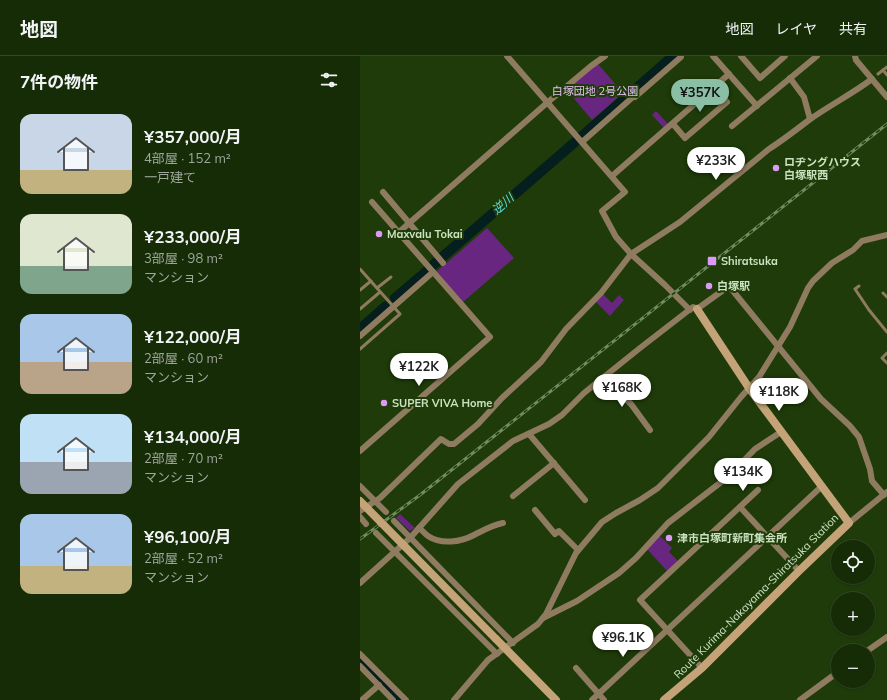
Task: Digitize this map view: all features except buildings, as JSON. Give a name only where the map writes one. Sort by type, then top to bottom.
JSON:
[{"type":"main road","name":"Route Kurima-Nakayama-Shiratsuka Station","points":[[664,700],[702,668],[850,522],[749,388],[693,310]]},
{"type":"main road","points":[[360,501],[556,700]]},
{"type":"street","points":[[508,56],[625,192],[602,212],[616,237],[632,254],[693,310]]},
{"type":"street","points":[[399,232],[548,102],[605,56]]},
{"type":"street","points":[[582,142],[681,56]]},
{"type":"street","points":[[714,56],[757,106]]},
{"type":"street","points":[[740,56],[760,78],[783,57]]},
{"type":"street","points":[[732,126],[817,56]]},
{"type":"street","points":[[855,56],[856,60],[887,97]]},
{"type":"street","points":[[612,176],[729,74]]},
{"type":"street","points":[[790,78],[804,97],[810,119]]},
{"type":"street","points":[[360,510],[375,501],[390,489],[441,439],[449,444],[454,444],[478,424],[502,398],[541,362],[566,329],[601,293],[632,254],[680,222],[769,149],[781,142],[810,119],[839,102],[872,79]]},
{"type":"street","points":[[673,124],[685,138],[727,102],[714,87]]},
{"type":"street","points":[[383,192],[443,262]]},
{"type":"street","points":[[360,451],[490,337],[372,202]]},
{"type":"street","points":[[454,700],[488,660],[538,624],[546,614],[578,550],[602,522],[645,497],[665,482],[709,437],[759,377],[790,327],[808,288],[813,281],[832,263],[853,250],[862,241],[887,235]]},
{"type":"street","points":[[360,336],[390,303],[433,272]]},
{"type":"street","points":[[360,583],[411,537],[458,484],[513,442],[562,416],[578,399],[640,348],[729,286],[821,399],[850,426],[859,437],[870,469],[872,480],[885,495],[850,522]]},
{"type":"street","points":[[604,378],[631,404],[650,430]]},
{"type":"street","points":[[542,619],[577,600],[619,573],[636,558],[668,523],[729,476],[755,449],[782,432]]},
{"type":"street","points":[[529,434],[585,500]]},
{"type":"street","points":[[514,496],[554,462]]},
{"type":"street","points":[[360,486],[386,512]]},
{"type":"street","points":[[592,700],[666,629],[822,486]]},
{"type":"street","points":[[702,668],[640,600],[758,490]]},
{"type":"street","points":[[740,507],[799,571]]},
{"type":"street","points":[[535,510],[556,534],[559,531],[578,550]]},
{"type":"street","points":[[360,517],[366,524]]},
{"type":"street","points":[[394,521],[513,643]]},
{"type":"street","points":[[419,528],[429,537],[444,541],[459,541],[473,536],[493,525],[503,523]]},
{"type":"street","points":[[376,533],[497,654]]},
{"type":"street","points":[[875,645],[887,637]]},
{"type":"street","points":[[360,654],[406,700]]},
{"type":"street","points":[[360,666],[393,700]]},
{"type":"street","points":[[576,668],[604,700]]},
{"type":"street","points":[[800,700],[831,677]]},
{"type":"street","points":[[362,700],[379,685]]},
{"type":"lane","points":[[878,74],[887,67]]},
{"type":"lane","points":[[883,70],[887,75]]},
{"type":"lane","points":[[360,269],[400,314],[360,349]]},
{"type":"lane","points":[[377,288],[391,277]]},
{"type":"lane","points":[[360,290],[371,281]]},
{"type":"lane","points":[[859,286],[855,290],[887,332]]},
{"type":"lane","points":[[360,309],[380,292]]},
{"type":"lane","points":[[883,293],[887,297]]},
{"type":"lane","points":[[887,353],[882,358],[887,364]]},
{"type":"green space","name":"白塚団地 2号公園","points":[[598,64],[623,93],[592,120],[566,89],[592,67]]},
{"type":"green space","points":[[656,111],[668,124],[664,128],[652,115]]},
{"type":"green space","points":[[487,228],[514,258],[463,302],[436,272]]},
{"type":"green space","points":[[603,294],[612,303],[619,295],[624,300],[610,316],[596,302]]},
{"type":"green space","points":[[400,514],[415,528],[410,531],[396,518]]},
{"type":"green space","points":[[659,535],[672,548],[669,552],[679,562],[668,572],[647,549]]},
{"type":"waterway","name":"逆川","points":[[581,137],[673,56]]},
{"type":"waterway","name":"逆川","points":[[432,266],[575,142]]},
{"type":"waterway","name":"逆川","points":[[395,298],[428,270]]},
{"type":"waterway","name":"逆川","points":[[360,329],[386,306]]},
{"type":"waterway","points":[[360,660],[399,700]]},
{"type":"railway","points":[[360,539],[420,495],[887,124]]},
{"type":"place","name":"ロヂングハウス 白塚駅西","points":[[776,168]]},
{"type":"place","name":"Maxvalu Tokai","points":[[379,234]]},
{"type":"place","name":"Shiratsuka","points":[[712,261]]},
{"type":"place","name":"白塚駅","points":[[709,286]]},
{"type":"place","name":"SUPER VIVA Home","points":[[384,403]]},
{"type":"place","name":"津市白塚町新町集会所","points":[[669,538]]}]
